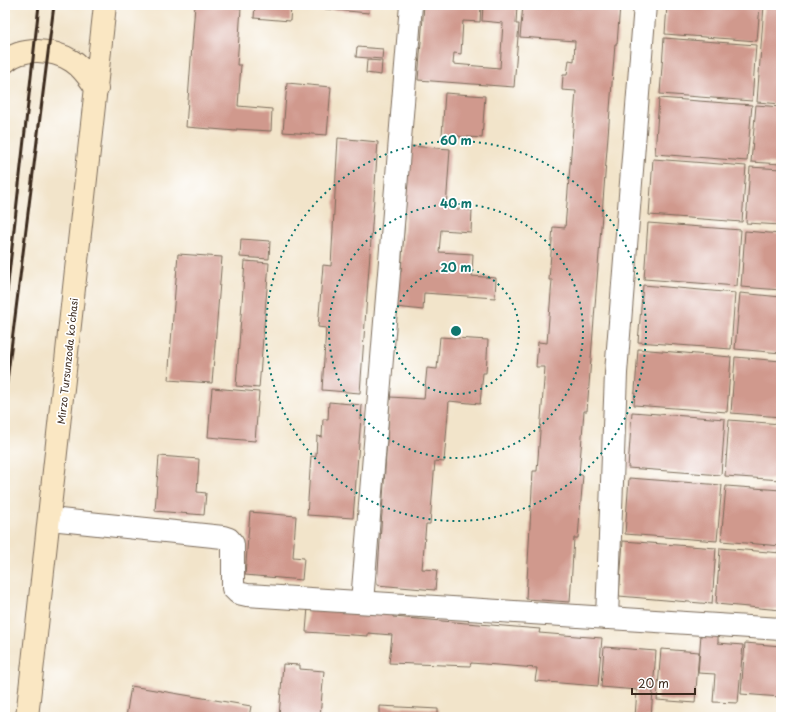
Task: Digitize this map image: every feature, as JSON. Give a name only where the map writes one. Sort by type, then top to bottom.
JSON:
[{"type":"main road","name":"Mirzo Tursunzoda koʻchasi","points":[[27,717],[97,90],[105,5]]},
{"type":"main road","points":[[5,62],[12,56],[30,50],[60,55],[73,62],[84,72],[97,90]]},
{"type":"street","points":[[362,602],[411,5]]},
{"type":"street","points":[[607,618],[616,373],[645,5]]},
{"type":"street","points":[[50,519],[223,537],[229,539],[233,544],[234,551],[233,588],[238,593],[247,595],[781,629]]},
{"type":"building","points":[[195,5],[241,8],[237,65],[241,65],[238,106],[272,109],[271,131],[236,129],[236,131],[186,127]]},
{"type":"building","points":[[255,5],[291,5],[290,21],[254,18]]},
{"type":"building","points":[[326,5],[370,5],[369,13],[325,9]]},
{"type":"building","points":[[424,5],[481,5],[480,22],[463,21],[461,54],[454,53],[453,64],[500,68],[503,23],[482,21],[483,5],[517,5],[516,24],[519,24],[514,87],[418,80]]},
{"type":"building","points":[[523,5],[581,8],[581,5],[620,5],[617,44],[615,44],[587,411],[584,411],[579,475],[583,475],[578,538],[574,538],[570,602],[526,599],[533,471],[537,471],[545,367],[536,367],[538,342],[547,343],[552,280],[549,280],[553,227],[565,228],[576,91],[562,90],[563,75],[567,75],[569,60],[574,61],[575,41],[520,37]]},
{"type":"building","points":[[667,5],[760,5],[757,41],[665,34]]},
{"type":"building","points":[[764,5],[781,5],[781,104],[757,102]]},
{"type":"building","points":[[664,38],[756,45],[752,101],[660,94]]},
{"type":"building","points":[[357,47],[383,49],[382,59],[356,57]]},
{"type":"building","points":[[367,60],[382,61],[381,75],[366,73]]},
{"type":"building","points":[[287,83],[331,87],[327,135],[283,132]]},
{"type":"building","points":[[445,93],[485,96],[482,138],[442,135]]},
{"type":"building","points":[[659,98],[752,105],[747,161],[655,154]]},
{"type":"building","points":[[756,105],[781,107],[781,164],[751,162]]},
{"type":"building","points":[[338,138],[378,142],[360,393],[322,390],[326,328],[318,327],[323,265],[331,266]]},
{"type":"building","points":[[410,146],[450,149],[446,208],[472,210],[471,232],[441,230],[439,252],[473,254],[472,276],[496,278],[495,298],[424,293],[423,310],[396,307],[399,271],[401,271]]},
{"type":"building","points":[[653,159],[746,166],[742,222],[649,215]]},
{"type":"building","points":[[750,167],[781,169],[781,225],[746,223]]},
{"type":"building","points":[[648,223],[741,230],[737,286],[644,279]]},
{"type":"building","points":[[745,231],[781,234],[781,290],[741,287]]},
{"type":"building","points":[[241,239],[270,241],[269,259],[240,257]]},
{"type":"building","points":[[178,254],[222,257],[212,383],[168,380]]},
{"type":"building","points":[[245,261],[269,263],[259,388],[236,386]]},
{"type":"building","points":[[643,285],[735,293],[731,349],[638,342]]},
{"type":"building","points":[[740,293],[781,297],[781,353],[735,349]]},
{"type":"building","points":[[440,337],[488,340],[486,373],[483,373],[480,404],[449,401],[444,462],[435,461],[430,524],[426,524],[422,569],[437,570],[435,590],[377,585],[390,397],[424,399],[427,368],[437,369]]},
{"type":"building","points":[[638,349],[731,357],[727,412],[634,405]]},
{"type":"building","points":[[735,357],[781,361],[781,417],[731,413]]},
{"type":"building","points":[[212,388],[259,392],[255,441],[208,437]]},
{"type":"building","points":[[329,402],[362,405],[353,518],[307,515],[311,456],[316,457],[317,436],[322,437],[323,419],[328,419]]},
{"type":"building","points":[[632,412],[725,419],[721,475],[628,468]]},
{"type":"building","points":[[729,420],[781,424],[781,480],[725,476]]},
{"type":"building","points":[[159,456],[199,459],[197,492],[206,493],[204,515],[155,511]]},
{"type":"building","points":[[629,478],[722,485],[717,541],[625,534]]},
{"type":"building","points":[[726,486],[781,490],[781,546],[721,541]]},
{"type":"building","points":[[250,512],[296,516],[293,557],[304,558],[302,580],[245,575]]},
{"type":"building","points":[[623,541],[716,548],[712,604],[619,596]]},
{"type":"building","points":[[720,548],[781,553],[781,610],[716,604]]},
{"type":"building","points":[[308,607],[393,614],[393,617],[540,629],[539,633],[602,638],[598,686],[535,681],[537,668],[471,663],[470,666],[389,663],[392,635],[368,633],[368,636],[306,632]]},
{"type":"building","points":[[701,634],[718,635],[718,643],[743,645],[738,703],[713,702],[715,674],[698,673]]},
{"type":"building","points":[[745,643],[781,646],[781,697],[741,694]]},
{"type":"building","points":[[604,647],[656,651],[651,717],[635,717],[637,690],[601,687]]},
{"type":"building","points":[[661,649],[699,652],[695,703],[657,700]]},
{"type":"building","points":[[283,664],[300,665],[300,669],[324,671],[320,717],[279,717]]},
{"type":"building","points":[[131,686],[251,706],[249,717],[126,717]]},
{"type":"building","points":[[380,706],[438,709],[438,717],[380,717]]},
{"type":"railway","points":[[5,310],[39,5]]},
{"type":"railway","points":[[5,397],[54,5]]}]
